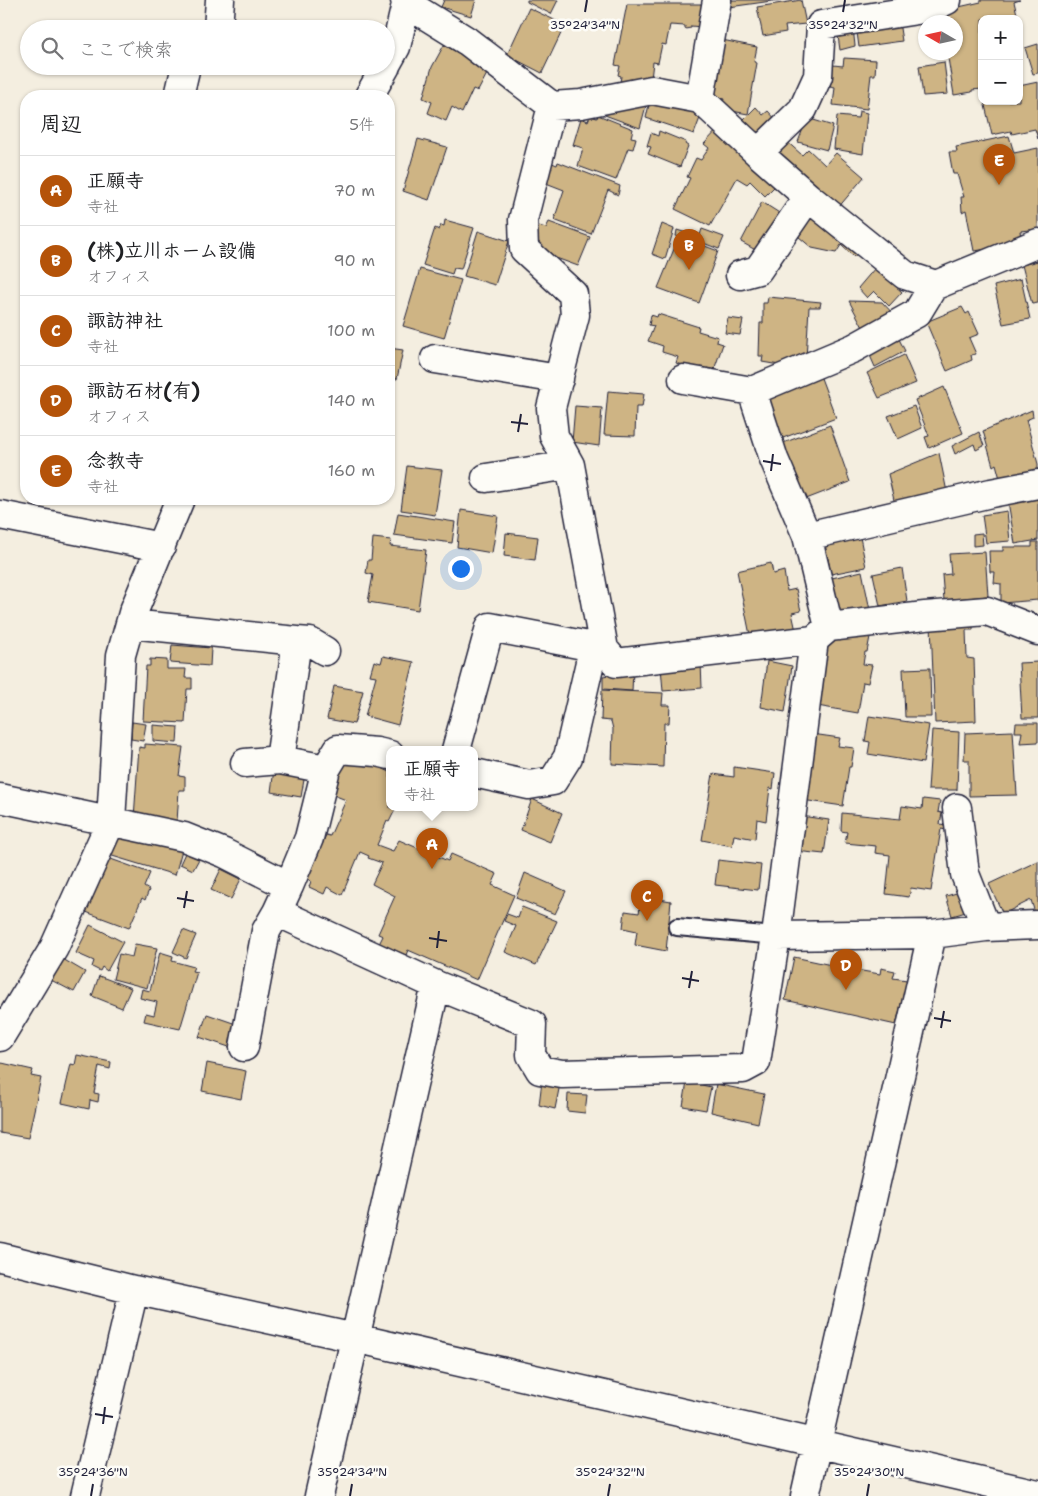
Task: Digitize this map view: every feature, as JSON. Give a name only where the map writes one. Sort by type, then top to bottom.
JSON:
[{"type":"street","points":[[219,20],[220,0]]},
{"type":"street","points":[[700,99],[717,0]]},
{"type":"street","points":[[758,153],[803,109],[818,76],[821,25],[930,8],[947,0]]},
{"type":"street","points":[[395,49],[406,1],[467,41],[552,106],[581,104],[652,90],[700,99],[808,197],[906,275],[936,285],[1038,243]]},
{"type":"street","points":[[180,90],[184,75]]},
{"type":"street","points":[[372,90],[381,75]]},
{"type":"street","points":[[552,106],[523,220],[524,248],[573,294],[575,315],[551,408],[554,436],[570,465],[604,649],[616,662],[822,634],[925,616],[987,611],[1038,631]]},
{"type":"street","points":[[740,275],[758,270],[808,197]]},
{"type":"street","points":[[683,379],[752,391],[854,348],[917,313],[934,284]]},
{"type":"street","points":[[435,359],[558,379]]},
{"type":"street","points":[[277,912],[436,984],[532,1024],[531,1055],[540,1070],[562,1074],[742,1069],[756,1062],[822,634],[806,536],[774,459],[752,391]]},
{"type":"street","points":[[486,478],[570,465]]},
{"type":"street","points":[[806,536],[1038,484]]},
{"type":"street","points":[[0,1037],[54,948],[111,821],[121,655],[133,613],[177,505]]},
{"type":"street","points":[[0,515],[160,546]]},
{"type":"street","points":[[130,624],[310,642],[325,651]]},
{"type":"street","points":[[457,746],[490,627],[604,649]]},
{"type":"street","points":[[280,760],[297,641]]},
{"type":"street","points":[[478,774],[529,785],[554,781],[568,757],[591,658],[604,649]]},
{"type":"street","points":[[244,1047],[266,931],[277,912],[310,838],[326,770],[338,749],[386,754]]},
{"type":"street","points":[[244,763],[280,760],[326,770]]},
{"type":"street","points":[[0,798],[184,837],[224,853],[289,886]]},
{"type":"street","points":[[957,808],[965,874],[986,927]]},
{"type":"street","points":[[776,936],[932,934],[986,927],[1038,925]]},
{"type":"street","points":[[805,1496],[932,934]]},
{"type":"street","points":[[319,1496],[436,984]]},
{"type":"street","points":[[0,1257],[134,1290],[355,1338],[1038,1494]]},
{"type":"street","points":[[85,1496],[134,1290]]},
{"type":"lane","points":[[677,927],[776,936]]},
{"type":"building","points":[[444,0],[476,0],[471,16],[441,7]]},
{"type":"building","points":[[527,0],[558,0],[551,14],[527,2]]},
{"type":"building","points":[[728,0],[779,0],[729,7]]},
{"type":"building","points":[[801,0],[806,24],[785,26],[786,32],[763,36],[757,7]]},
{"type":"building","points":[[981,0],[1020,0],[1014,2],[1017,14],[978,15],[978,89],[954,95],[948,60],[963,60],[963,15],[942,15],[941,11],[981,2]]},
{"type":"building","points":[[627,4],[703,4],[702,27],[691,26],[691,28],[685,29],[685,26],[670,25],[666,45],[662,44],[658,63],[653,62],[651,79],[619,89],[621,76],[618,75],[620,66],[615,65]]},
{"type":"building","points":[[529,8],[565,25],[542,73],[507,55]]},
{"type":"building","points":[[899,22],[902,41],[859,47],[856,25]]},
{"type":"building","points":[[853,27],[855,46],[840,50],[837,29]]},
{"type":"building","points":[[722,40],[757,47],[754,62],[757,63],[748,114],[721,109],[724,99],[711,97]]},
{"type":"building","points":[[1038,44],[1038,73],[1033,74],[1025,48]]},
{"type":"building","points":[[444,45],[489,70],[478,91],[473,89],[462,113],[452,107],[446,121],[428,113],[432,102],[423,98],[432,67]]},
{"type":"building","points":[[844,58],[876,60],[875,75],[871,75],[867,109],[833,105],[835,87],[830,86],[833,65],[843,66]]},
{"type":"building","points":[[944,62],[948,94],[923,96],[919,66]]},
{"type":"building","points":[[1038,82],[1038,139],[1035,129],[1012,134],[1011,131],[992,135],[985,105],[1023,105],[1023,85]]},
{"type":"building","points":[[650,100],[703,110],[694,134],[646,118]]},
{"type":"building","points":[[647,102],[640,128],[602,114]]},
{"type":"building","points":[[756,107],[763,115],[768,111],[779,123],[757,143],[739,124]]},
{"type":"building","points":[[859,111],[867,113],[863,154],[834,149],[837,116],[858,118]]},
{"type":"building","points":[[598,115],[633,129],[631,137],[636,138],[633,149],[628,148],[616,180],[578,166],[583,148],[573,145],[581,118],[588,121],[590,116],[597,118]]},
{"type":"building","points":[[807,118],[833,126],[827,150],[798,142]]},
{"type":"building","points":[[720,127],[777,184],[765,196],[750,181],[747,184],[737,178],[710,226],[675,209],[690,178],[687,177],[696,158],[701,160],[709,148],[704,144]]},
{"type":"building","points":[[659,131],[686,142],[685,144],[688,146],[680,167],[648,154],[651,147],[647,146],[651,133],[658,136]]},
{"type":"building","points":[[1009,136],[1014,153],[1038,148],[1038,229],[1020,231],[1022,244],[974,251],[966,210],[962,212],[961,197],[964,197],[957,174],[953,174],[949,152],[957,152],[956,147]]},
{"type":"building","points":[[418,139],[447,147],[429,200],[403,191]]},
{"type":"building","points":[[784,139],[802,155],[808,149],[825,165],[836,153],[864,177],[837,209],[773,151]]},
{"type":"building","points":[[558,162],[620,186],[618,195],[608,190],[591,234],[554,220],[564,190],[546,183],[552,163],[557,165]]},
{"type":"building","points":[[762,202],[784,216],[761,253],[741,242]]},
{"type":"building","points":[[807,212],[859,251],[854,257],[841,245],[836,253],[812,248],[792,231]]},
{"type":"building","points":[[445,220],[474,228],[461,269],[454,268],[452,274],[423,265],[435,228],[439,230],[441,225],[444,226]]},
{"type":"building","points":[[549,222],[590,237],[578,266],[537,251],[533,245],[539,226],[546,228]]},
{"type":"building","points":[[662,224],[674,229],[665,259],[652,254]]},
{"type":"building","points":[[702,229],[724,237],[719,249],[698,241]]},
{"type":"building","points":[[677,230],[690,234],[689,240],[718,251],[699,303],[658,288],[679,237],[676,236]]},
{"type":"building","points":[[478,231],[509,241],[495,285],[464,276]]},
{"type":"building","points":[[1038,261],[1038,303],[1032,304],[1022,265]]},
{"type":"building","points":[[875,268],[902,292],[889,306],[874,291],[867,298],[858,288]]},
{"type":"building","points":[[420,269],[461,280],[444,338],[403,326]]},
{"type":"building","points":[[1021,279],[1030,319],[1003,324],[994,286]]},
{"type":"building","points":[[768,297],[821,302],[820,307],[809,307],[806,359],[793,358],[791,367],[762,362],[763,356],[759,356],[760,323],[763,323],[763,303],[767,303]]},
{"type":"building","points":[[849,301],[882,302],[896,317],[866,333]]},
{"type":"building","points":[[962,307],[966,314],[969,312],[979,334],[969,338],[976,354],[971,355],[972,360],[947,371],[926,322]]},
{"type":"building","points":[[658,314],[699,327],[698,331],[718,337],[717,342],[723,344],[714,370],[707,368],[706,374],[676,363],[678,357],[662,352],[663,346],[648,341],[654,326],[649,325],[651,315],[657,317]]},
{"type":"building","points":[[728,318],[743,320],[740,335],[725,333]]},
{"type":"building","points":[[897,335],[905,351],[875,367],[868,351]]},
{"type":"building","points":[[395,349],[403,350],[397,379],[395,379]]},
{"type":"building","points":[[904,355],[916,383],[879,398],[867,373]]},
{"type":"building","points":[[818,370],[836,418],[775,441],[768,392]]},
{"type":"building","points":[[944,387],[963,433],[929,448],[925,437],[929,436],[915,400]]},
{"type":"building","points":[[608,391],[644,394],[642,407],[636,407],[635,436],[604,435]]},
{"type":"building","points":[[575,406],[602,408],[599,446],[572,442]]},
{"type":"building","points":[[914,406],[922,428],[898,439],[888,416]]},
{"type":"building","points":[[1032,410],[1033,417],[1026,420],[1038,464],[1038,477],[1002,486],[996,464],[993,466],[983,431]]},
{"type":"building","points":[[830,425],[850,482],[801,501],[778,445]]},
{"type":"building","points":[[979,432],[984,446],[976,450],[974,444],[955,454],[952,446]]},
{"type":"building","points":[[939,453],[948,497],[896,509],[888,474]]},
{"type":"building","points":[[407,466],[442,470],[435,515],[401,510]]},
{"type":"building","points":[[1038,491],[1038,540],[1015,544],[1007,495]]},
{"type":"building","points":[[461,510],[498,516],[492,553],[457,547]]},
{"type":"building","points":[[1007,511],[1010,541],[986,543],[982,515]]},
{"type":"building","points":[[398,513],[455,522],[452,543],[394,535]]},
{"type":"building","points":[[506,533],[538,537],[535,560],[504,556]]},
{"type":"building","points":[[982,533],[983,545],[973,546],[973,534]]},
{"type":"building","points":[[860,537],[866,567],[831,574],[825,544]]},
{"type":"building","points":[[373,538],[391,540],[390,546],[426,550],[418,610],[368,602],[373,575],[366,573],[368,560],[371,560]]},
{"type":"building","points":[[1032,542],[1038,542],[1038,600],[1001,603],[1001,584],[994,583],[995,572],[990,572],[989,551],[1003,551],[1003,547],[1032,547]]},
{"type":"building","points":[[985,552],[988,596],[944,600],[942,575],[951,574],[949,554]]},
{"type":"building","points":[[771,563],[773,574],[784,571],[787,591],[796,589],[801,611],[792,613],[796,631],[751,640],[737,571]]},
{"type":"building","points":[[902,568],[907,601],[880,606],[873,574]]},
{"type":"building","points":[[862,571],[870,610],[840,616],[832,578]]},
{"type":"building","points":[[973,622],[973,630],[966,630],[967,658],[974,659],[976,721],[935,723],[931,624]]},
{"type":"building","points":[[846,633],[870,637],[863,664],[872,665],[868,683],[863,682],[858,713],[817,706],[826,642],[832,637]]},
{"type":"building","points":[[172,645],[211,648],[210,666],[170,663]]},
{"type":"building","points":[[383,656],[414,662],[398,725],[365,716],[376,676],[370,675],[374,661],[381,663]]},
{"type":"building","points":[[150,659],[167,660],[167,669],[186,669],[185,678],[192,678],[192,689],[187,689],[185,723],[143,721],[146,666],[150,666]]},
{"type":"building","points":[[767,661],[792,666],[785,712],[761,707]]},
{"type":"building","points":[[1038,662],[1038,718],[1022,718],[1019,663]]},
{"type":"building","points":[[701,663],[702,688],[663,691],[661,667]]},
{"type":"building","points":[[930,668],[931,717],[905,717],[903,669]]},
{"type":"building","points":[[633,671],[632,691],[603,689],[603,676]]},
{"type":"building","points":[[334,686],[363,691],[354,724],[327,719]]},
{"type":"building","points":[[602,690],[663,693],[662,705],[670,705],[669,723],[664,723],[663,767],[612,764],[613,729],[611,721],[601,720]]},
{"type":"building","points":[[869,716],[929,725],[923,763],[868,754],[870,742],[865,741]]},
{"type":"building","points":[[132,722],[146,724],[143,741],[131,739]]},
{"type":"building","points":[[1016,723],[1038,723],[1038,742],[1020,743],[1022,732],[1015,732]]},
{"type":"building","points":[[153,725],[178,727],[177,743],[153,741]]},
{"type":"building","points":[[932,730],[959,732],[957,790],[928,790]]},
{"type":"building","points":[[1013,731],[1017,795],[969,796],[969,760],[964,760],[965,733]]},
{"type":"building","points":[[812,734],[840,738],[838,746],[854,748],[843,806],[802,800]]},
{"type":"building","points":[[145,744],[183,747],[179,776],[185,777],[185,790],[179,790],[177,822],[134,818],[139,747],[145,748]]},
{"type":"building","points":[[358,757],[386,770],[386,811],[394,811],[389,822],[387,821],[377,845],[393,851],[399,840],[448,861],[451,854],[497,874],[492,885],[514,895],[477,980],[408,950],[406,955],[379,944],[383,936],[378,934],[395,896],[372,884],[382,863],[368,858],[369,856],[360,852],[342,895],[327,887],[324,894],[309,887],[311,881],[307,878],[326,835],[330,836],[346,800],[331,794],[345,761]]},
{"type":"building","points":[[734,767],[775,773],[773,789],[770,788],[766,821],[757,819],[755,839],[734,835],[732,846],[702,840],[713,774],[734,777]]},
{"type":"building","points":[[274,769],[305,774],[301,797],[271,792]]},
{"type":"building","points":[[532,799],[562,813],[550,842],[521,830]]},
{"type":"building","points":[[923,799],[940,801],[938,812],[942,813],[940,824],[946,825],[946,830],[941,829],[931,891],[911,888],[909,897],[886,894],[890,855],[875,853],[876,846],[845,843],[847,832],[841,831],[842,813],[900,819],[902,806],[922,809]]},
{"type":"building","points":[[801,816],[829,820],[824,854],[795,851]]},
{"type":"building","points":[[117,834],[182,850],[175,875],[109,855]]},
{"type":"building","points":[[185,853],[199,859],[193,870],[180,864]]},
{"type":"building","points":[[108,858],[150,873],[144,887],[149,890],[145,900],[142,898],[129,928],[86,912]]},
{"type":"building","points":[[718,860],[761,865],[758,890],[715,885]]},
{"type":"building","points":[[1038,861],[1038,912],[1035,913],[1031,900],[1003,914],[989,884]]},
{"type":"building","points":[[221,869],[241,879],[231,899],[211,890]]},
{"type":"building","points":[[525,873],[566,891],[555,914],[516,898]]},
{"type":"building","points":[[960,892],[966,912],[952,916],[946,896]]},
{"type":"building","points":[[642,896],[671,901],[666,951],[635,945],[637,931],[623,928],[625,911],[639,913]]},
{"type":"building","points":[[522,907],[557,921],[536,965],[505,952],[516,926],[504,921],[507,914],[518,918]]},
{"type":"building","points":[[90,925],[123,942],[107,971],[102,967],[100,971],[92,967],[94,961],[76,953]]},
{"type":"building","points":[[183,930],[196,935],[186,958],[173,952]]},
{"type":"building","points":[[135,944],[157,948],[147,988],[113,979],[119,954],[132,957]]},
{"type":"building","points":[[160,952],[173,956],[172,961],[194,967],[192,971],[197,972],[180,1029],[144,1021],[146,1013],[154,1015],[157,1002],[140,998],[142,989],[150,991]]},
{"type":"building","points":[[794,957],[836,966],[838,957],[851,960],[850,969],[880,974],[881,968],[895,971],[893,978],[907,980],[896,1025],[785,1000]]},
{"type":"building","points":[[61,958],[85,972],[74,992],[51,980]]},
{"type":"building","points":[[99,976],[131,988],[122,1008],[92,996]]},
{"type":"building","points":[[207,1014],[239,1025],[232,1048],[199,1037]]},
{"type":"building","points":[[77,1055],[111,1062],[110,1069],[99,1066],[94,1093],[99,1094],[98,1102],[90,1100],[89,1109],[62,1103],[71,1064],[75,1065]]},
{"type":"building","points":[[2,1063],[33,1070],[31,1076],[41,1078],[28,1138],[0,1133],[0,1065]]},
{"type":"building","points":[[207,1063],[246,1071],[241,1099],[202,1091]]},
{"type":"building","points":[[542,1081],[560,1084],[555,1109],[539,1105]]},
{"type":"building","points":[[687,1082],[711,1087],[706,1110],[683,1106]]},
{"type":"building","points":[[716,1084],[764,1094],[758,1123],[711,1112]]},
{"type":"building","points":[[568,1094],[587,1095],[585,1113],[567,1111]]},
{"type":"place","name":"念教寺","points":[[999,185]]},
{"type":"place","name":"(株)立川ホーム設備","points":[[689,270]]},
{"type":"place","name":"正願寺","points":[[432,869]]},
{"type":"place","name":"諏訪神社","points":[[647,921]]},
{"type":"place","name":"諏訪石材(有)","points":[[846,990]]}]
